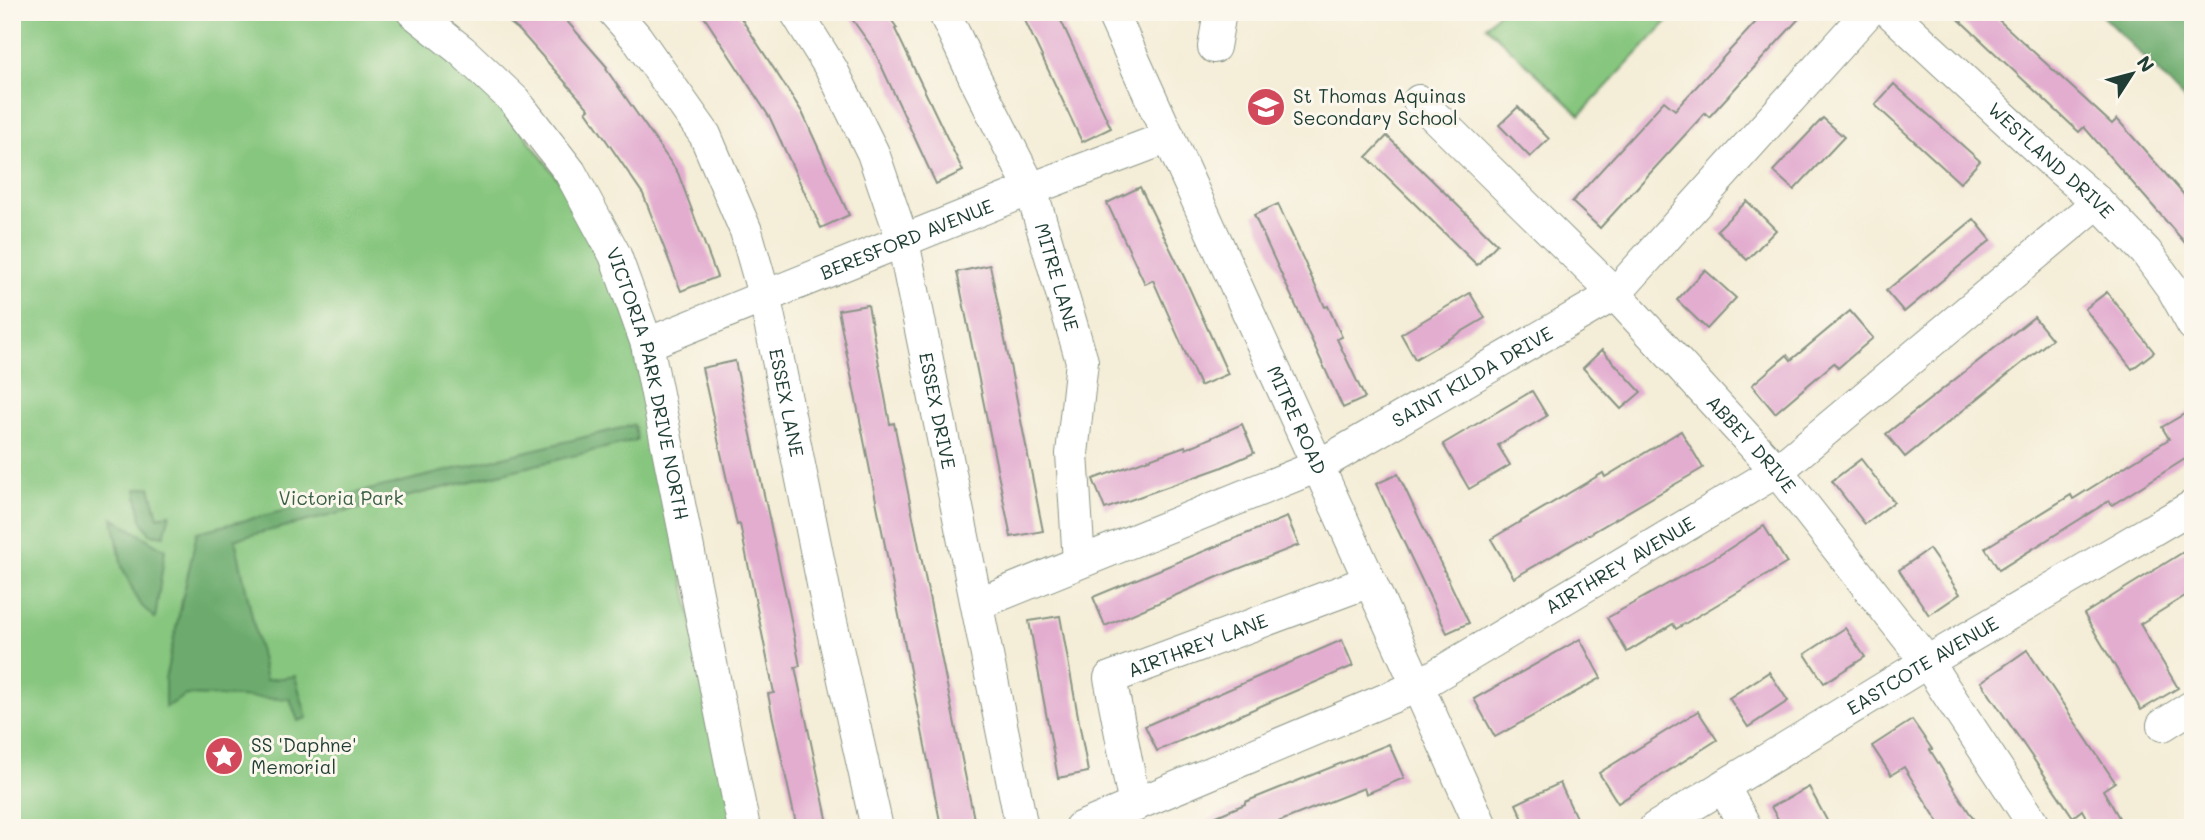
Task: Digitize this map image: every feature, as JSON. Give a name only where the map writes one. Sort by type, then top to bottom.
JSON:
[{"type":"street","name":"VICTORIA PARK DRIVE NORTH","points":[[413,12],[462,51],[515,101],[570,172],[615,255],[647,344],[744,828]]},
{"type":"street","name":"ESSEX LANE","points":[[614,12],[636,37],[705,135],[746,231],[764,296],[799,456],[826,599],[877,828]]},
{"type":"street","name":"ESSEX DRIVE","points":[[796,12],[832,69],[873,153],[903,241],[1022,828]]},
{"type":"street","name":"MITRE LANE","points":[[944,12],[1031,189],[1082,361],[1072,454],[1079,562]]},
{"type":"street","name":"MITRE ROAD","points":[[1112,12],[1482,828]]},
{"type":"street","points":[[1214,47],[1220,12]]},
{"type":"street","name":"SAINT KILDA DRIVE","points":[[977,604],[1318,466],[1615,294],[1868,12]]},
{"type":"street","name":"WESTLAND DRIVE","points":[[1890,12],[2098,202],[2147,252],[2173,289],[2193,325]]},
{"type":"street","name":"ABBEY DRIVE","points":[[1419,101],[1615,294],[1777,471],[1927,662],[2036,828]]},
{"type":"street","name":"BERESFORD AVENUE","points":[[647,344],[1031,189],[1169,137]]},
{"type":"street","name":"AIRTHREY AVENUE","points":[[1080,828],[1418,686],[1777,471],[2098,202]]},
{"type":"street","name":"EASTCOTE AVENUE","points":[[1654,828],[1927,662],[2193,506]]},
{"type":"street","name":"AIRTHREY LANE","points":[[1135,806],[1110,678],[1370,581]]},
{"type":"street","points":[[2163,725],[2193,706]]},
{"type":"street","points":[[1723,786],[1746,828]]},
{"type":"green space","name":"Victoria Park","points":[[12,12],[413,12],[462,51],[615,255],[736,828],[12,828]]},
{"type":"green space","points":[[1499,12],[1676,12],[1580,115],[1486,26]]},
{"type":"green space","points":[[2098,12],[2193,12],[2193,109],[2147,60]]},
{"type":"green space","points":[[634,425],[637,440],[235,539],[266,680],[295,676],[307,718],[298,721],[290,699],[186,695],[165,708],[165,679],[197,532]]},
{"type":"green space","points":[[150,487],[158,517],[170,514],[164,536],[150,534],[141,519],[136,489]]},
{"type":"green space","points":[[113,518],[165,550],[155,619],[139,603],[122,567]]},
{"type":"building","points":[[497,12],[559,12],[607,67],[678,173],[717,277],[681,291],[643,194],[586,111],[589,109],[520,31]]},
{"type":"building","points":[[701,12],[737,12],[802,112],[849,215],[821,228],[770,118]]},
{"type":"building","points":[[847,12],[886,12],[897,28],[895,29],[963,171],[936,184],[874,50]]},
{"type":"building","points":[[1021,12],[1057,12],[1111,128],[1082,142]]},
{"type":"building","points":[[1765,12],[1805,12],[1709,117],[1705,113],[1600,228],[1572,202],[1664,101],[1675,110]]},
{"type":"building","points":[[1951,12],[1990,12],[2112,124],[2117,119],[2193,205],[2193,252],[2084,127],[2079,132]]},
{"type":"building","points":[[1894,84],[1980,161],[1960,183],[1875,105]]},
{"type":"building","points":[[1518,107],[1549,139],[1530,157],[1499,125]]},
{"type":"building","points":[[1823,118],[1844,137],[1794,190],[1773,171]]},
{"type":"building","points":[[1387,136],[1497,244],[1477,265],[1367,157]]},
{"type":"building","points":[[1140,187],[1228,374],[1200,386],[1153,280],[1145,284],[1107,203]]},
{"type":"building","points":[[1747,201],[1776,230],[1747,260],[1717,230]]},
{"type":"building","points":[[1278,204],[1325,307],[1328,306],[1342,337],[1337,339],[1365,398],[1343,408],[1254,215]]},
{"type":"building","points":[[1974,219],[1991,240],[1904,312],[1886,291]]},
{"type":"building","points":[[990,265],[1043,531],[1011,537],[957,272]]},
{"type":"building","points":[[1705,270],[1736,298],[1707,329],[1677,300]]},
{"type":"building","points":[[2107,292],[2154,352],[2132,369],[2085,309]]},
{"type":"building","points":[[1470,293],[1485,318],[1415,359],[1401,334]]},
{"type":"building","points":[[868,305],[890,424],[894,423],[974,819],[941,826],[838,310]]},
{"type":"building","points":[[1850,311],[1873,338],[1838,368],[1834,363],[1775,413],[1752,385],[1787,355],[1791,360]]},
{"type":"building","points":[[2034,317],[2052,339],[1905,457],[1886,434]]},
{"type":"building","points":[[1602,350],[1641,392],[1621,409],[1583,368]]},
{"type":"building","points":[[735,361],[788,605],[800,666],[795,667],[829,828],[797,828],[768,694],[774,693],[740,524],[737,525],[702,368]]},
{"type":"building","points":[[1532,391],[1547,416],[1498,445],[1510,465],[1469,489],[1443,444]]},
{"type":"building","points":[[2193,409],[2193,454],[2112,505],[2109,501],[1999,570],[1985,548],[2071,495],[2073,499],[2169,439],[2162,427]]},
{"type":"building","points":[[1242,424],[1254,453],[1105,509],[1093,479],[1185,446],[1186,449]]},
{"type":"building","points":[[1681,431],[1703,468],[1514,578],[1491,539],[1603,473],[1605,477]]},
{"type":"building","points":[[1861,459],[1894,502],[1865,524],[1832,481]]},
{"type":"building","points":[[1398,474],[1469,623],[1447,633],[1376,484]]},
{"type":"building","points":[[1287,517],[1299,545],[1105,626],[1093,597]]},
{"type":"building","points":[[1764,526],[1787,563],[1676,629],[1673,624],[1627,652],[1607,618],[1721,554]]},
{"type":"building","points":[[2193,546],[2193,591],[2140,624],[2178,688],[2141,710],[2084,614]]},
{"type":"building","points":[[1929,549],[1960,594],[1929,615],[1899,570]]},
{"type":"building","points":[[1060,616],[1088,772],[1058,778],[1029,621]]},
{"type":"building","points":[[1845,628],[1865,657],[1824,683],[1805,654]]},
{"type":"building","points":[[1580,639],[1601,678],[1495,737],[1474,699]]},
{"type":"building","points":[[1342,640],[1353,666],[1157,751],[1145,726]]},
{"type":"building","points":[[2027,650],[2115,782],[2103,790],[2125,828],[2092,828],[2082,810],[2073,817],[1981,682]]},
{"type":"building","points":[[1769,672],[1788,701],[1748,727],[1729,698]]},
{"type":"building","points":[[1698,711],[1717,740],[1618,803],[1599,773]]},
{"type":"building","points":[[1912,720],[1979,828],[1942,828],[1904,767],[1891,775],[1872,746]]},
{"type":"building","points":[[1389,744],[1404,778],[1366,794],[1364,788],[1263,828],[1188,828],[1245,802]]},
{"type":"building","points":[[1560,783],[1578,822],[1566,828],[1527,828],[1516,804]]},
{"type":"building","points":[[1809,787],[1831,828],[1783,828],[1771,807]]},
{"type":"place","name":"St Thomas Aquinas Secondary School","points":[[1266,107]]},
{"type":"place","name":"SS 'Daphne' Memorial","points":[[224,756]]}]
